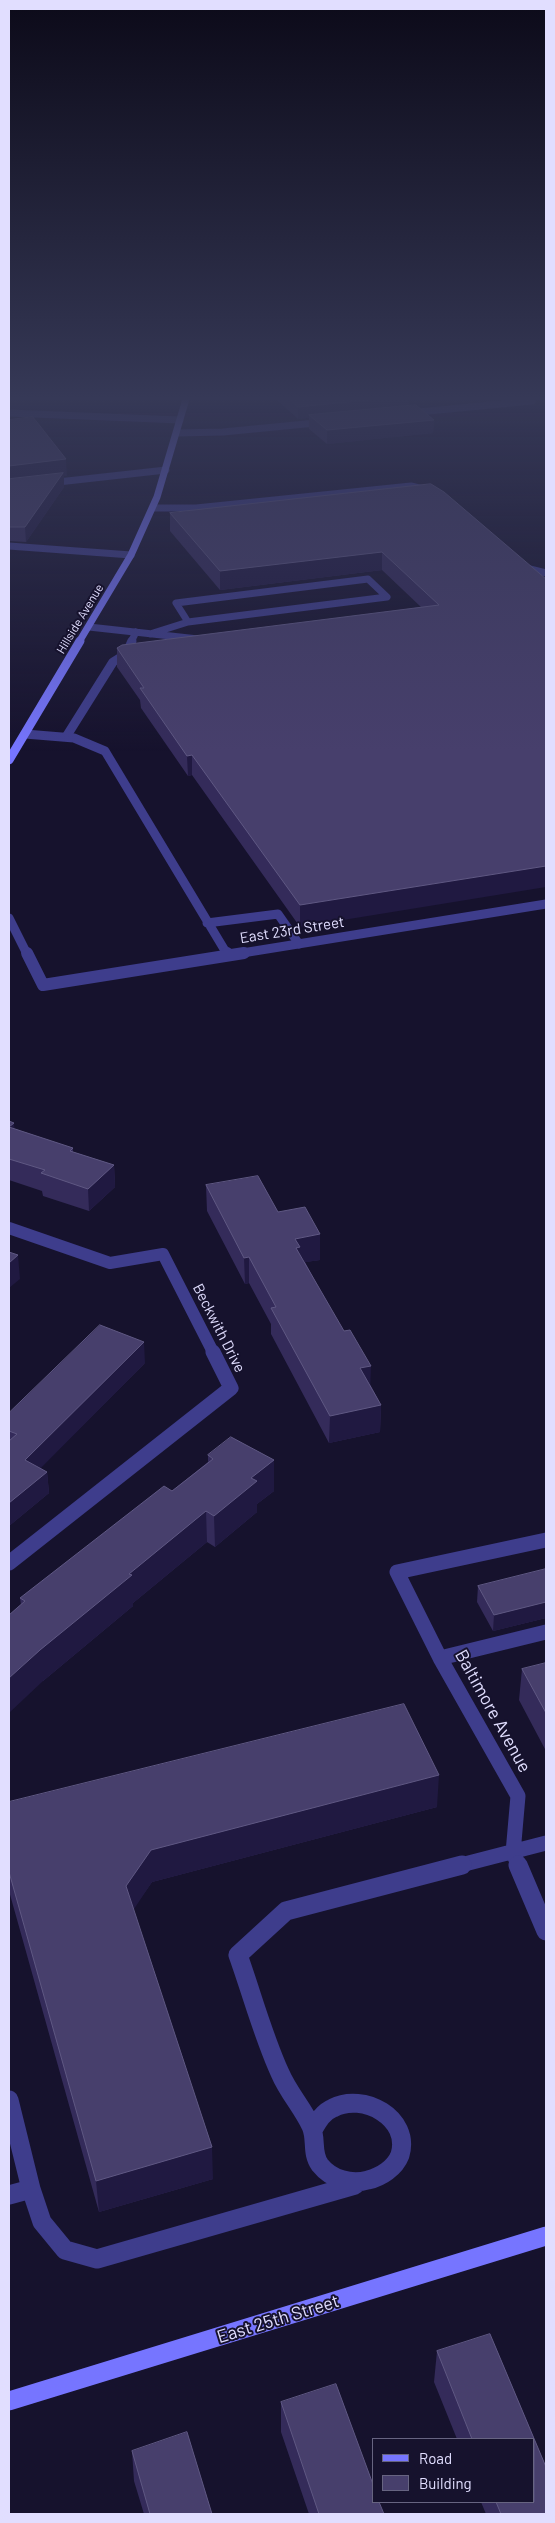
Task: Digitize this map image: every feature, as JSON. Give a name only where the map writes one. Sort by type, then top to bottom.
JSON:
[{"type":"street","name":"Hillside Avenue","points":[[9,760],[131,555],[150,517]]},
{"type":"street","points":[[9,546],[131,555]]},
{"type":"street","points":[[516,562],[531,571],[546,573]]},
{"type":"street","points":[[150,634],[188,622],[387,597],[368,579],[176,603],[188,622]]},
{"type":"street","points":[[89,627],[210,640]]},
{"type":"street","points":[[66,737],[113,662],[126,654],[136,632]]},
{"type":"street","points":[[25,734],[66,737],[90,743],[105,752],[228,955]]},
{"type":"street","name":"East 23rd Street","points":[[9,918],[43,985],[546,904]]},
{"type":"street","points":[[207,923],[273,913],[278,914],[299,944]]},
{"type":"street","name":"Beckwith Drive","points":[[9,1228],[110,1263],[163,1254],[231,1388],[9,1563]]},
{"type":"street","name":"Baltimore Avenue","points":[[546,1540],[397,1572],[440,1658],[518,1796],[513,1853],[546,1931]]},
{"type":"street","points":[[440,1658],[546,1632]]},
{"type":"street","points":[[313,2130],[280,2074],[238,1954],[286,1911],[546,1843]]},
{"type":"street","points":[[9,2100],[31,2189],[42,2222],[65,2250],[97,2259],[362,2183],[379,2178],[392,2168],[400,2154],[400,2138],[395,2123],[383,2111],[368,2104],[351,2102],[334,2107],[321,2116],[313,2130],[312,2146],[317,2161],[329,2174],[344,2181],[362,2183]]},
{"type":"street","points":[[9,2195],[31,2189]]},
{"type":"street","name":"East 25th Street","points":[[9,2402],[546,2236]]},
{"type":"building","points":[[9,517],[32,517],[25,527],[9,527]]},
{"type":"building","points":[[173,517],[473,517],[546,579],[546,866],[300,905],[192,755],[187,756],[140,688],[144,688],[117,648],[122,645],[439,605],[382,552],[220,571]]},
{"type":"building","points":[[9,1127],[73,1148],[70,1151],[114,1165],[88,1189],[41,1173],[45,1170],[9,1159]]},
{"type":"building","points":[[258,1176],[278,1212],[305,1207],[320,1234],[295,1239],[300,1247],[296,1248],[344,1331],[350,1330],[371,1366],[360,1368],[381,1405],[330,1416],[271,1308],[276,1307],[249,1257],[244,1258],[206,1185]]},
{"type":"building","points":[[9,1252],[18,1255],[9,1263]]},
{"type":"building","points":[[100,1325],[144,1342],[25,1460],[47,1472],[9,1503],[9,1441],[17,1434],[9,1431],[9,1413]]},
{"type":"building","points":[[231,1437],[274,1460],[251,1478],[257,1481],[214,1516],[206,1511],[129,1574],[132,1575],[40,1650],[9,1678],[9,1615],[25,1601],[20,1598],[164,1486],[172,1491],[213,1459],[208,1455]]},
{"type":"building","points":[[546,1569],[546,1602],[494,1615],[478,1586]]},
{"type":"building","points":[[546,1663],[546,1713],[522,1669]]},
{"type":"building","points":[[404,1704],[439,1775],[151,1850],[126,1886],[212,2147],[96,2181],[9,1872],[9,1802]]},
{"type":"building","points":[[490,2334],[534,2438],[472,2438],[437,2351]]},
{"type":"building","points":[[336,2384],[372,2482],[372,2503],[379,2503],[384,2514],[319,2514],[281,2402]]},
{"type":"building","points":[[187,2432],[212,2514],[150,2514],[132,2451]]},
{"type":"building","points":[[535,2441],[546,2467],[546,2514],[501,2514],[496,2503],[535,2503]]}]
